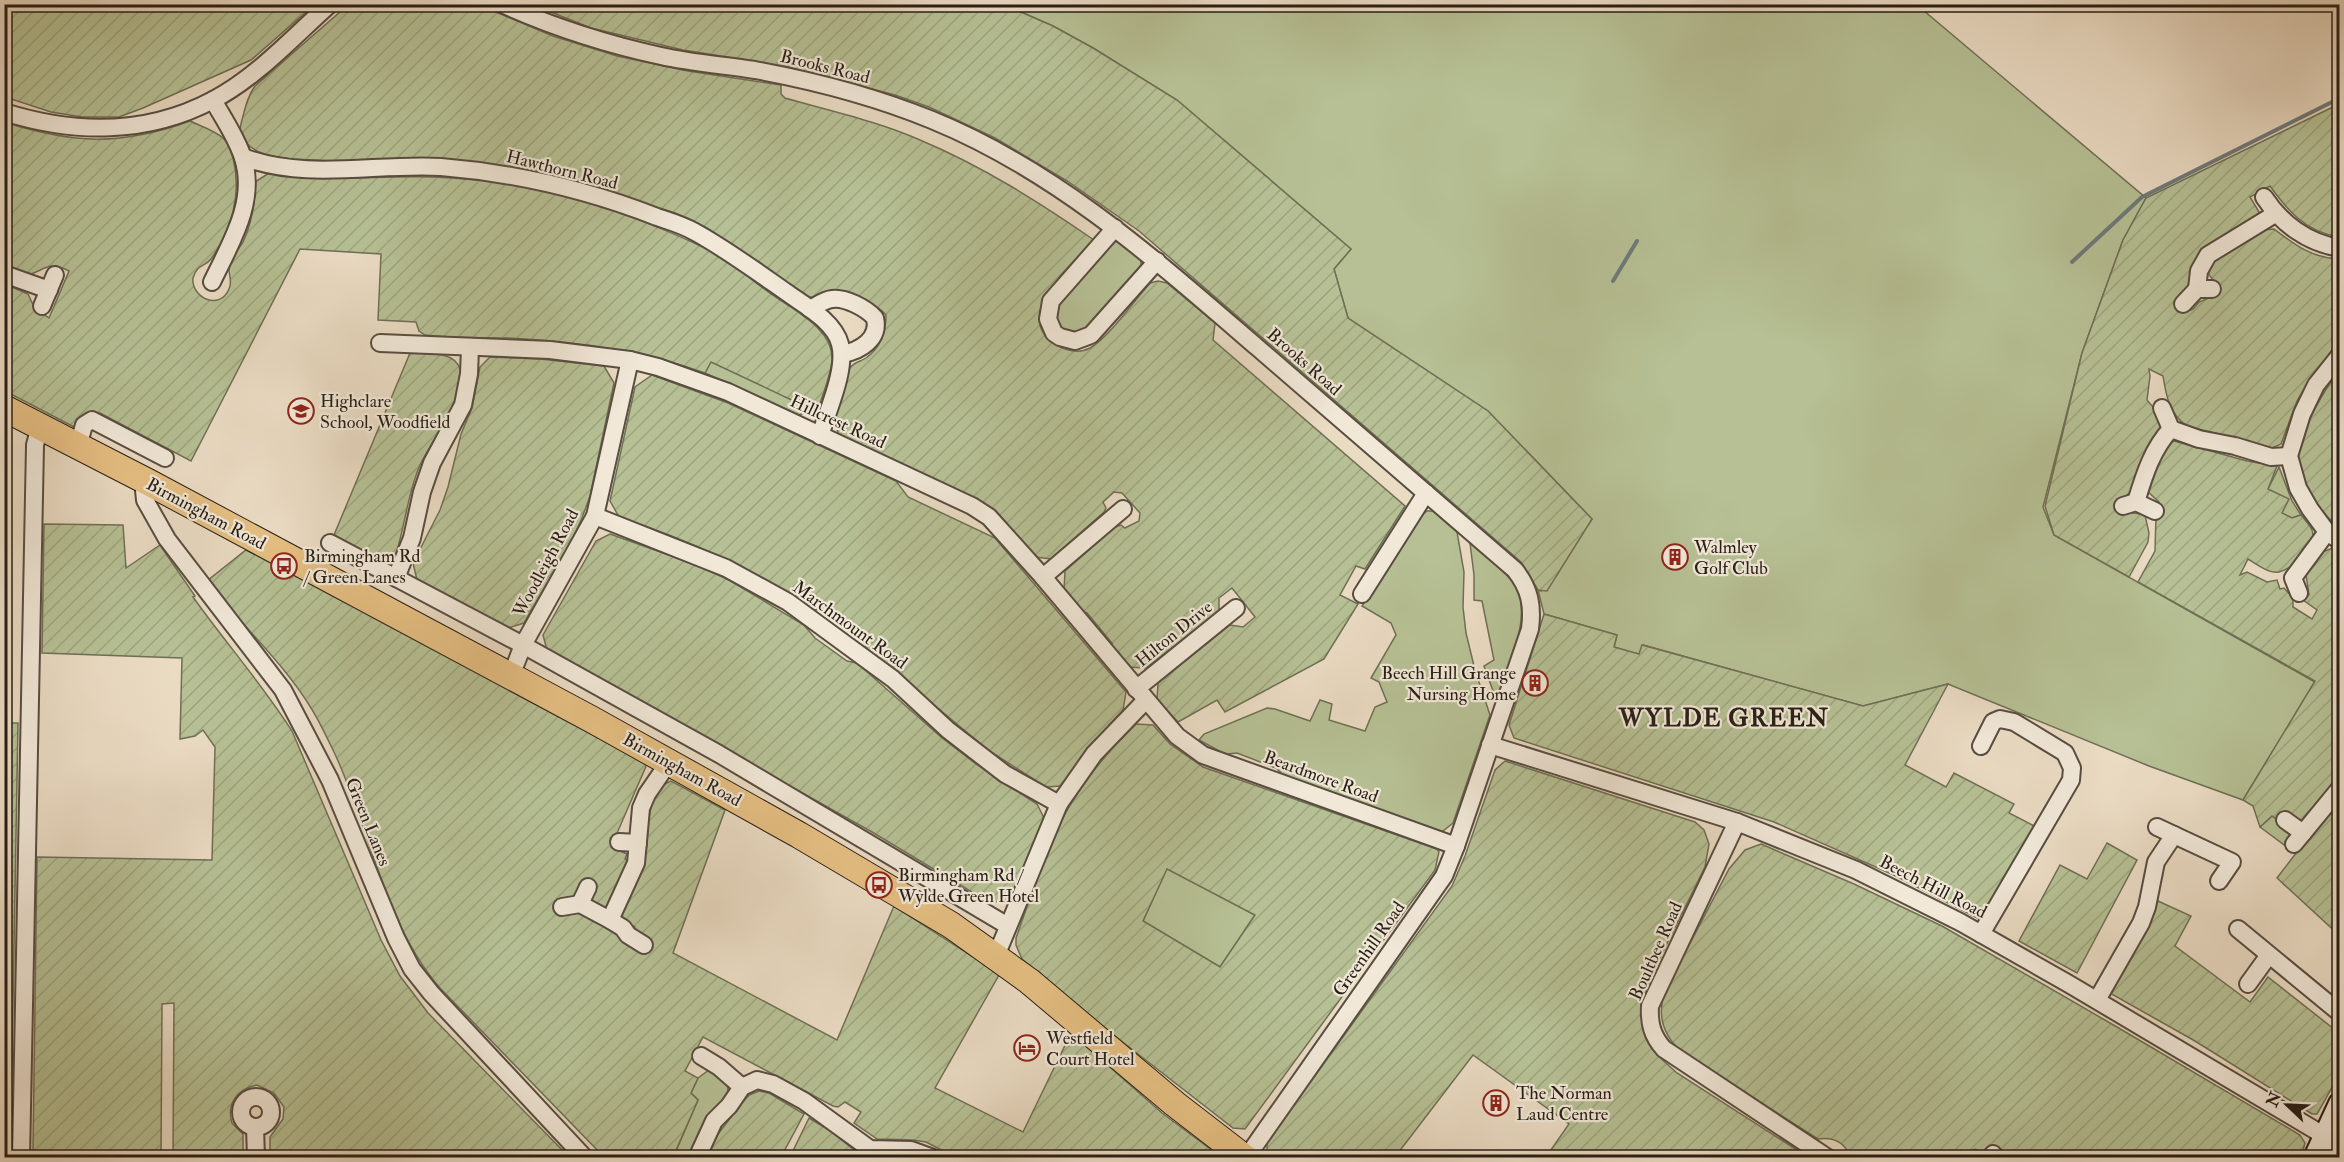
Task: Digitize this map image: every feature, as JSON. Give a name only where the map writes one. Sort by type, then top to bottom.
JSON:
[{"type":"main road","name":"Birmingham Road","points":[[4,408],[148,482],[669,762],[951,925],[996,956],[1175,1104],[1245,1158]]},
{"type":"main road","points":[[2315,1158],[2332,1140],[2340,1104]]},
{"type":"street","points":[[4,112],[57,125],[86,128],[142,125],[169,118],[213,100],[250,74],[330,4]]},
{"type":"street","name":"Brooks Road","points":[[502,4],[568,31],[616,46],[703,64],[799,79],[922,116],[968,136],[1074,197],[1158,261],[1515,570],[1526,586],[1531,603],[1530,629],[1490,745]]},
{"type":"street","points":[[212,282],[237,232],[244,210],[246,178],[243,157],[213,100]]},
{"type":"street","name":"Hawthorn Road","points":[[243,157],[294,168],[439,167],[494,173],[546,182],[632,207],[693,231],[751,267],[824,320],[837,335],[842,354]]},
{"type":"street","points":[[2264,197],[2275,214],[2299,233],[2319,243],[2340,248]]},
{"type":"street","points":[[2183,304],[2205,289],[2199,271],[2208,255],[2275,214]]},
{"type":"street","points":[[1115,228],[1051,301],[1048,320],[1054,333],[1075,341],[1091,335],[1158,261]]},
{"type":"street","points":[[4,274],[49,290]]},
{"type":"street","points":[[810,309],[830,299],[839,299],[856,305],[875,318],[877,325],[873,337],[865,345],[855,352],[842,354],[838,377],[820,436]]},
{"type":"street","name":"Hillcrest Road","points":[[380,343],[550,350],[630,360],[658,367],[728,392],[972,506],[989,517],[1043,577],[1140,695],[1177,736]]},
{"type":"street","points":[[396,578],[412,538],[422,492],[432,463],[463,405],[469,374],[470,348]]},
{"type":"street","points":[[2299,593],[2293,578],[2333,536],[2310,509],[2298,488],[2289,456],[2302,414],[2316,386],[2340,355]]},
{"type":"street","name":"Woodleigh Road","points":[[511,676],[524,645],[595,516],[630,360]]},
{"type":"street","points":[[2162,408],[2171,429],[2199,439],[2235,446],[2271,457],[2289,456]]},
{"type":"street","name":"Birmingham Road","points":[[78,446],[84,425],[92,420],[165,458]]},
{"type":"street","points":[[21,1158],[35,445],[40,426]]},
{"type":"street","points":[[2155,511],[2129,504],[2161,439],[2171,429]]},
{"type":"street","name":"Green Lanes","points":[[148,482],[144,490],[145,500],[167,539],[288,700],[330,780],[396,938],[412,969],[443,1007],[585,1158]]},
{"type":"street","points":[[1362,594],[1426,493]]},
{"type":"street","points":[[1043,577],[1123,509]]},
{"type":"street","name":"Marchmount Road","points":[[595,516],[726,568],[788,602],[893,679],[948,730],[1005,774],[1059,804]]},
{"type":"street","name":"Birmingham Road","points":[[330,543],[524,645],[719,754],[1008,926]]},
{"type":"street","name":"Hilton Drive","points":[[996,956],[1059,804],[1140,695],[1236,609]]},
{"type":"street","points":[[1981,746],[1993,722],[2000,719],[2014,722],[2065,753],[2072,768],[2071,780],[1981,934]]},
{"type":"street","name":"Beardmore Road","points":[[1177,736],[1203,755],[1456,846]]},
{"type":"street","name":"Beech Hill Road","points":[[1490,745],[1737,822],[1856,870],[1981,934],[2332,1140]]},
{"type":"street","name":"Greenhill Road","points":[[1245,1158],[1444,876],[1490,745]]},
{"type":"street","points":[[610,920],[636,863],[642,808],[647,794],[669,762]]},
{"type":"street","points":[[2285,820],[2298,839],[2340,788]]},
{"type":"street","name":"Boultbee Road","points":[[1737,822],[1650,1006],[1652,1031],[1664,1049],[1828,1158]]},
{"type":"street","points":[[2157,827],[2232,862],[2219,881]]},
{"type":"street","points":[[2097,1000],[2141,923],[2147,907],[2156,862],[2174,835]]},
{"type":"street","points":[[620,842],[638,843]]},
{"type":"street","points":[[580,904],[588,887]]},
{"type":"street","points":[[562,907],[580,904],[623,928],[628,935],[644,945]]},
{"type":"street","points":[[2238,929],[2340,1013]]},
{"type":"street","points":[[2248,984],[2269,955]]},
{"type":"street","points":[[701,1057],[719,1067],[742,1087]]},
{"type":"street","points":[[697,1158],[714,1121],[729,1106],[742,1087],[757,1080],[765,1081],[804,1101],[870,1149],[911,1150],[933,1158]]},
{"type":"street","points":[[255,1126],[256,1158]]},
{"type":"green space","points":[[4,5],[314,5],[251,60],[119,117],[82,117],[51,112],[5,97]]},
{"type":"green space","points":[[348,5],[479,5],[553,36],[617,56],[688,71],[781,85],[781,94],[785,98],[887,127],[966,161],[1010,186],[1094,240],[1061,276],[1042,305],[1039,319],[1043,332],[1055,344],[1063,348],[1077,351],[1090,348],[1113,327],[1150,283],[1158,281],[1167,283],[1215,323],[1213,340],[1405,506],[1365,569],[1356,566],[1340,595],[1358,604],[1324,659],[1225,712],[1217,700],[1178,722],[1157,700],[1158,683],[1230,625],[1243,627],[1255,617],[1232,588],[1219,598],[1219,611],[1146,668],[1127,667],[1113,651],[1112,643],[1087,613],[1080,611],[1064,591],[1065,571],[1115,527],[1121,525],[1125,528],[1139,521],[1140,513],[1122,493],[1114,492],[1103,502],[1106,508],[1104,512],[1051,559],[1035,557],[998,514],[983,503],[839,435],[833,419],[850,368],[875,349],[885,327],[886,315],[868,302],[835,291],[807,297],[707,228],[675,213],[568,179],[522,170],[291,159],[268,155],[253,149],[247,144],[240,130],[255,86]]},
{"type":"green space","points":[[533,5],[1005,5],[1053,26],[1093,48],[1177,100],[1351,249],[1334,269],[1348,318],[1488,411],[1592,519],[1547,591],[1538,590],[1521,562],[1139,231],[1067,181],[995,138],[929,107],[895,95],[789,67],[683,50],[591,28]]},
{"type":"green space","name":"Walmley Golf Club","points":[[1005,5],[1917,5],[2146,198],[2123,240],[2082,353],[2043,507],[2054,535],[2315,682],[2243,800],[2149,766],[1948,684],[1863,706],[1643,645],[1639,655],[1614,647],[1617,635],[1544,614],[1538,590],[1541,591],[1592,519],[1488,411],[1348,318],[1334,269],[1351,249],[1177,100],[1093,48],[1053,26]]},
{"type":"green space","points":[[2339,104],[2339,237],[2307,225],[2291,212],[2270,186],[2250,197],[2259,215],[2207,249],[2187,311],[2193,309],[2199,302],[2216,295],[2215,282],[2209,275],[2208,265],[2262,230],[2274,229],[2312,253],[2339,259],[2339,341],[2297,401],[2281,444],[2272,448],[2187,426],[2172,410],[2163,376],[2149,369],[2147,400],[2156,413],[2160,429],[2133,490],[2122,499],[2121,510],[2145,515],[2149,533],[2148,542],[2129,577],[2054,535],[2045,506],[2082,353],[2123,240],[2146,198]]},
{"type":"green space","points":[[190,121],[225,140],[236,171],[236,198],[230,224],[209,262],[197,270],[193,278],[197,291],[207,299],[219,299],[225,296],[229,289],[231,283],[229,266],[249,228],[254,205],[255,182],[269,173],[310,178],[470,179],[540,190],[574,198],[641,220],[707,249],[809,320],[819,329],[831,349],[832,361],[818,409],[813,410],[711,362],[705,373],[657,358],[583,344],[533,339],[425,335],[419,331],[416,322],[378,320],[381,254],[300,249],[191,461],[100,413],[86,417],[74,427],[5,391],[5,284],[28,294],[35,309],[49,318],[69,271],[53,266],[29,275],[5,266],[4,122],[53,135],[97,139],[142,135]]},
{"type":"green space","points":[[1118,241],[1141,259],[1141,271],[1080,336],[1058,329],[1054,311],[1056,305],[1113,242]]},
{"type":"green space","points":[[410,353],[438,354],[452,359],[460,369],[461,379],[459,391],[447,418],[416,475],[396,554],[378,559],[334,535]]},
{"type":"green space","points":[[490,357],[540,359],[604,366],[614,383],[590,496],[582,518],[571,542],[524,623],[508,628],[417,580],[413,563],[440,510],[461,434],[472,408],[480,367]]},
{"type":"green space","points":[[711,361],[813,410],[799,415],[705,373]]},
{"type":"green space","points":[[2339,371],[2339,527],[2331,521],[2310,495],[2301,474],[2299,453],[2304,433],[2315,410]]},
{"type":"green space","points":[[652,375],[728,403],[896,481],[908,497],[995,538],[1126,692],[1123,710],[1092,744],[1061,786],[1046,787],[988,750],[867,649],[859,637],[836,619],[814,609],[744,568],[671,536],[619,517],[610,501],[635,387]]},
{"type":"green space","points":[[2174,441],[2247,461],[2277,466],[2268,489],[2289,499],[2282,513],[2292,518],[2301,515],[2312,530],[2313,537],[2308,550],[2290,567],[2279,572],[2271,572],[2248,559],[2240,575],[2247,572],[2267,582],[2277,580],[2280,589],[2284,588],[2293,598],[2293,607],[2312,619],[2317,610],[2303,600],[2309,595],[2306,575],[2320,550],[2323,552],[2332,548],[2339,552],[2339,780],[2308,820],[2281,822],[2272,816],[2260,827],[2253,806],[2243,800],[2315,681],[2138,582],[2155,551],[2156,516],[2161,509],[2159,502],[2147,491],[2164,446]]},
{"type":"green space","points":[[2279,467],[2292,501],[2301,515],[2292,518],[2282,513],[2268,489]]},
{"type":"green space","points":[[1427,511],[1433,511],[1457,532],[1464,572],[1463,607],[1466,633],[1490,715],[1453,823],[1443,831],[1439,831],[1283,775],[1276,768],[1237,753],[1221,752],[1199,740],[1204,734],[1267,708],[1310,721],[1320,700],[1332,704],[1329,720],[1365,731],[1375,707],[1387,702],[1379,682],[1371,678],[1396,635],[1391,623],[1362,606],[1421,516]]},
{"type":"green space","points":[[44,524],[123,525],[126,568],[160,545],[195,596],[193,597],[292,731],[381,940],[400,976],[428,1013],[569,1157],[270,1157],[270,1137],[283,1119],[284,1107],[274,1093],[257,1085],[239,1093],[232,1103],[232,1123],[243,1134],[243,1157],[173,1157],[174,1003],[162,1004],[161,1157],[36,1157],[33,1149],[37,857],[212,860],[215,747],[203,730],[195,736],[180,739],[182,658],[42,653]]},
{"type":"green space","points":[[610,534],[694,564],[729,580],[804,625],[815,638],[847,661],[857,663],[941,737],[976,764],[1037,804],[1044,818],[1010,899],[990,903],[872,832],[547,650],[543,635],[596,541]]},
{"type":"green space","points":[[1470,543],[1505,573],[1520,596],[1522,610],[1517,641],[1496,699],[1484,666],[1494,660],[1482,601],[1474,600]]},
{"type":"green space","points":[[246,550],[647,764],[611,847],[627,854],[625,859],[631,862],[609,905],[605,908],[633,932],[635,927],[620,916],[645,859],[652,804],[662,787],[671,781],[725,810],[673,953],[837,1040],[894,906],[999,975],[935,1088],[1023,1132],[1071,1033],[1162,1113],[1221,1157],[955,1157],[926,1142],[877,1139],[854,1123],[861,1112],[845,1102],[838,1107],[833,1106],[703,1037],[685,1071],[698,1078],[691,1093],[698,1100],[673,1157],[604,1157],[440,988],[421,963],[391,905],[347,781],[317,719],[288,675],[207,581]]},
{"type":"green space","points":[[1544,614],[1617,635],[1614,647],[1639,654],[1642,645],[1863,706],[1948,684],[1905,765],[1946,787],[1954,773],[2014,804],[2009,813],[2036,827],[1985,922],[1896,876],[1774,822],[1514,738],[1509,725]]},
{"type":"green space","points":[[5,723],[18,723],[10,1150],[5,1154]]},
{"type":"green space","points":[[1136,724],[1153,725],[1170,744],[1203,767],[1437,849],[1439,852],[1435,870],[1245,1129],[1233,1128],[1111,1033],[1022,959],[1016,945],[1016,938],[1038,875],[1065,814],[1106,755]],"holes":[[[1167,869],[1255,915],[1220,967],[1143,921]]]},
{"type":"green space","points":[[1505,761],[1695,822],[1704,830],[1709,844],[1705,867],[1645,991],[1642,1008],[1643,1026],[1657,1055],[1677,1073],[1808,1157],[1546,1157],[1569,1124],[1473,1055],[1395,1157],[1273,1157],[1267,1153],[1267,1142],[1452,886],[1495,770]]},
{"type":"green space","points":[[2339,797],[2339,935],[2277,878]]},
{"type":"green space","points":[[2272,816],[2292,833],[2287,847],[2260,827]]},
{"type":"green space","points":[[2107,843],[2137,860],[2077,973],[2019,941],[2060,865],[2087,879]]},
{"type":"green space","points":[[1761,844],[1854,884],[1942,926],[2117,1027],[2300,1135],[2305,1143],[2301,1158],[2001,1158],[2002,1153],[1992,1148],[1988,1157],[1978,1157],[1980,1151],[1975,1149],[1966,1157],[1850,1157],[1842,1144],[1829,1139],[1818,1139],[1683,1053],[1671,1040],[1662,1018],[1664,993],[1729,869],[1745,850]]},
{"type":"green space","points":[[1167,868],[1255,915],[1220,967],[1143,921]]},
{"type":"green space","points":[[2158,901],[2191,916],[2175,946],[2250,1002],[2268,977],[2339,1033],[2339,1075],[2317,1114],[2312,1114],[2195,1041],[2108,992]]},
{"type":"green space","points":[[709,1070],[724,1079],[728,1087],[728,1096],[690,1157],[673,1158],[698,1100],[691,1093],[698,1078]]},
{"type":"green space","points":[[759,1091],[769,1093],[804,1114],[781,1157],[707,1157],[718,1134],[745,1099]]},
{"type":"green space","points":[[809,1118],[829,1130],[863,1157],[790,1157]]},
{"type":"waterway","points":[[2072,262],[2142,197],[2340,98]]},
{"type":"waterway","points":[[1613,281],[1637,241]]},
{"type":"place","name":"Highclare School, Woodfield","points":[[301,411]]},
{"type":"place","name":"Walmley Golf Club","points":[[1675,557]]},
{"type":"place","name":"Birmingham Rd / Green Lanes","points":[[284,566]]},
{"type":"place","name":"Beech Hill Grange Nursing Home","points":[[1535,683]]},
{"type":"place","name":"Birmingham Rd / Wylde Green Hotel","points":[[879,885]]},
{"type":"place","name":"Westfield Court Hotel","points":[[1027,1048]]},
{"type":"place","name":"The Norman Laud Centre","points":[[1496,1103]]},
{"type":"district","name":"WYLDE GREEN","points":[[1724,718]]}]
